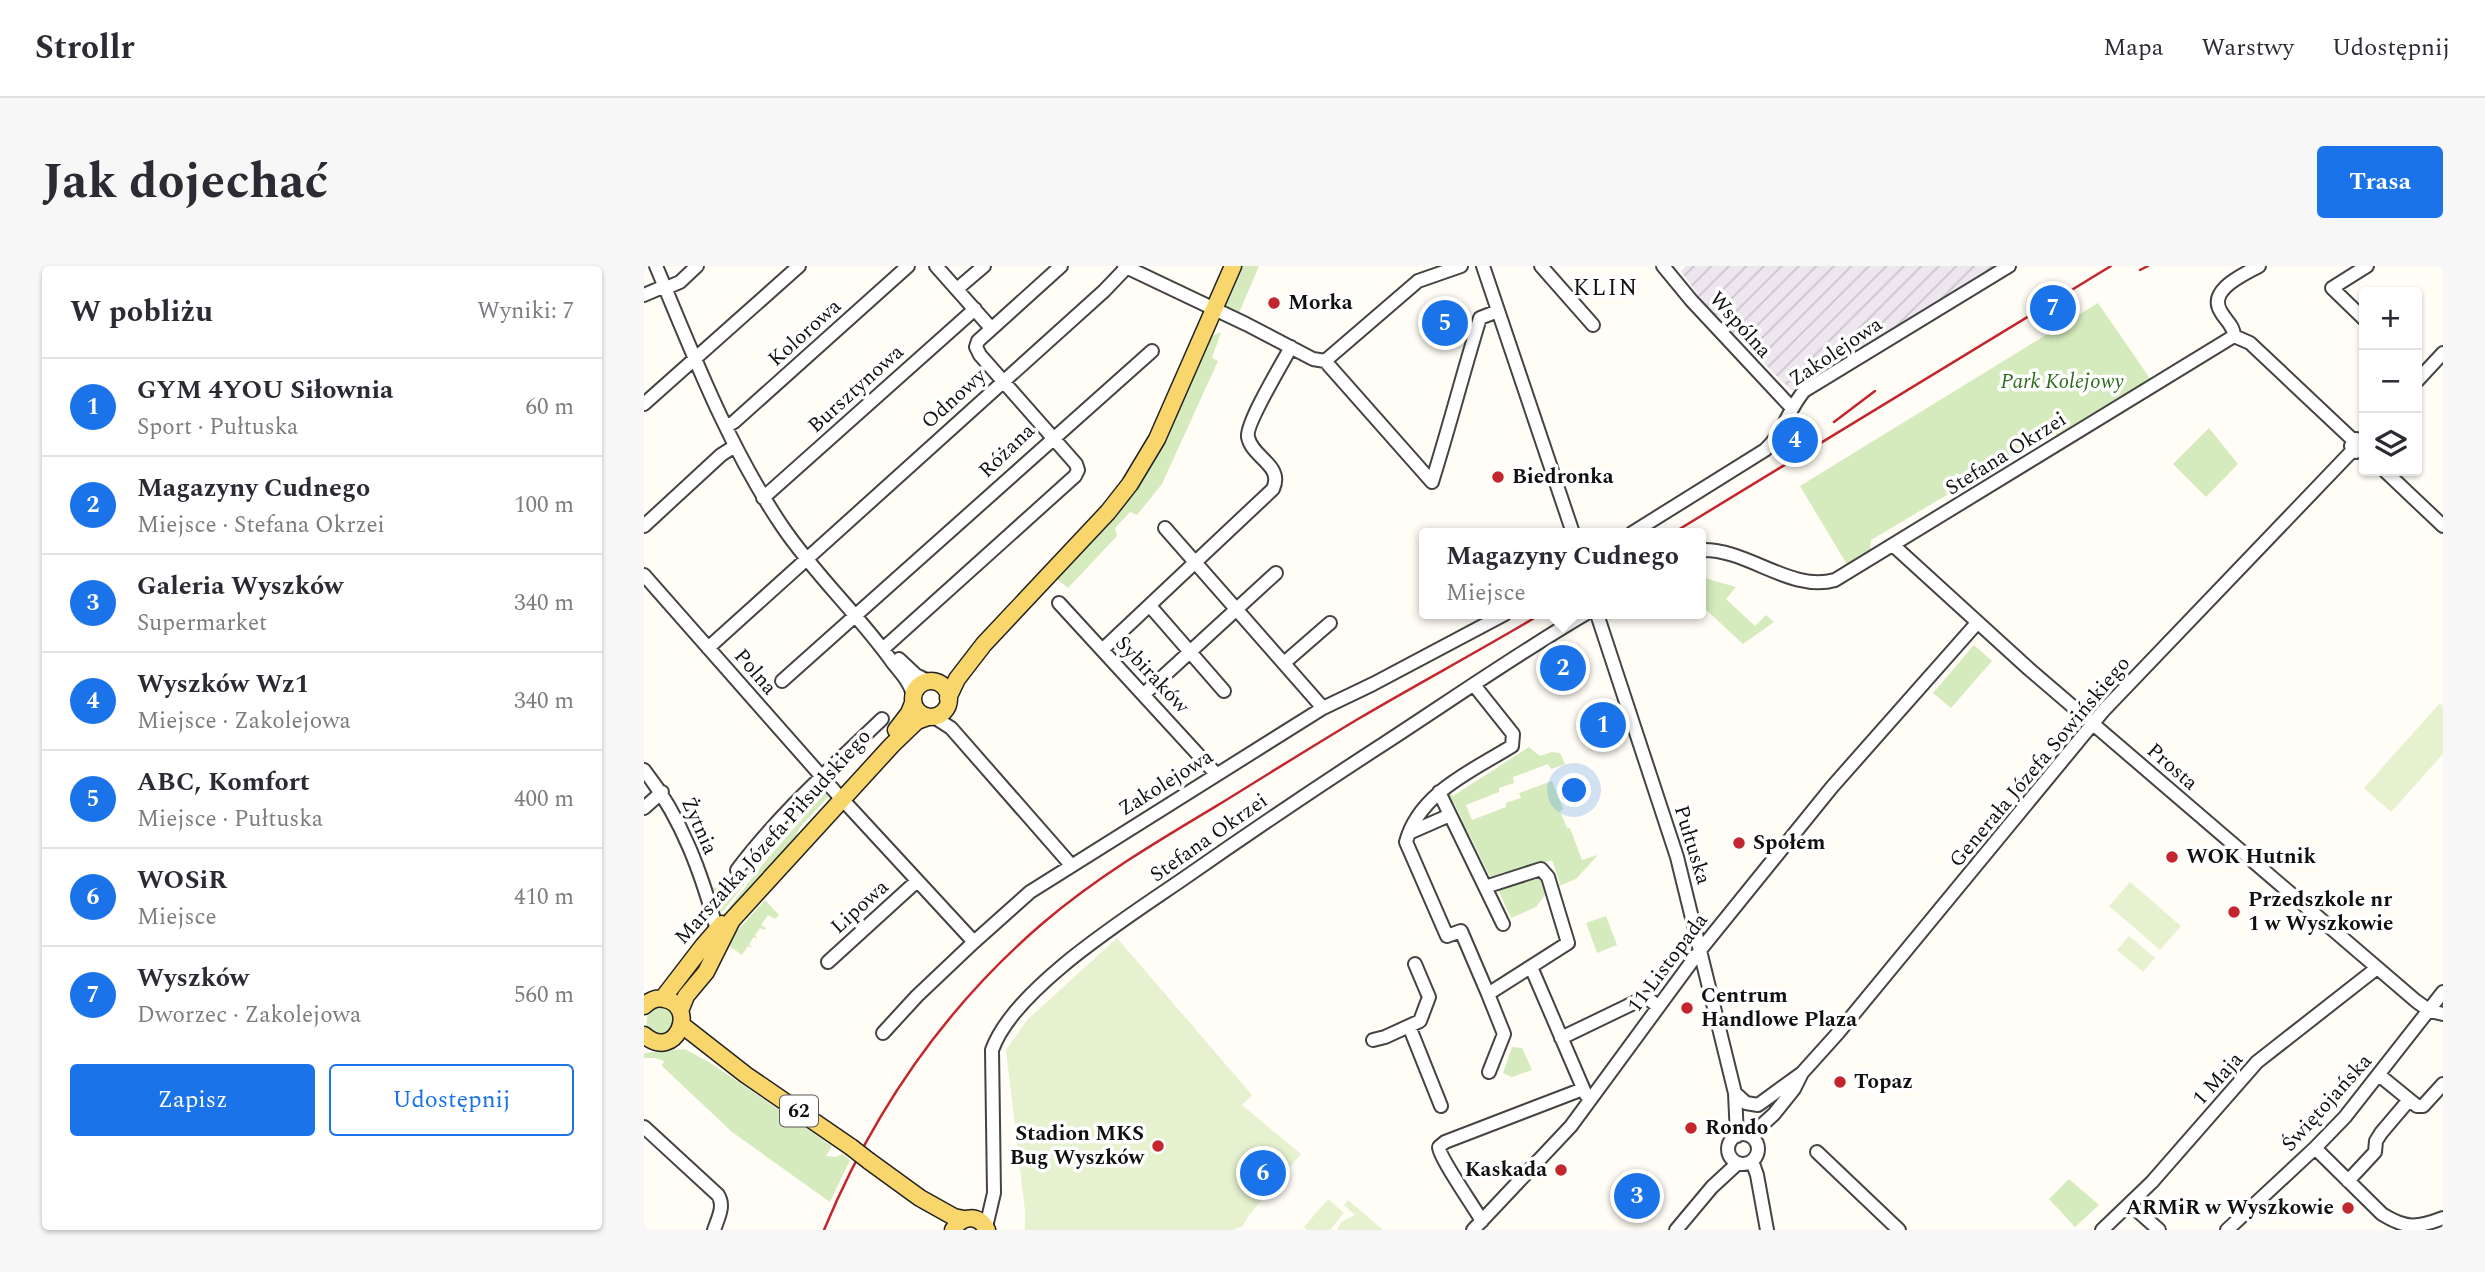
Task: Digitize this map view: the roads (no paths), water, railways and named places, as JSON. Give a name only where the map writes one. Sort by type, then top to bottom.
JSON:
[{"type":"main road","points":[[939,710],[957,678],[984,644],[1108,512],[1130,484],[1157,439],[1233,266]]},
{"type":"main road","points":[[939,710],[918,712],[913,698],[919,685],[951,672],[984,644]]},
{"type":"main road","points":[[931,681],[944,687],[939,710]]},
{"type":"main road","name":"Marszałka Józefa Piłsudskiego","points":[[650,1002],[718,937],[840,797],[909,713],[913,698]]},
{"type":"main road","name":"Marszałka Józefa Piłsudskiego","points":[[840,797],[911,726],[939,710]]},
{"type":"main road","name":"Marszałka Józefa Piłsudskiego","points":[[669,1040],[679,1032],[686,996],[706,972],[718,937]]},
{"type":"main road","name":"62","points":[[650,1002],[676,1005],[681,1018],[746,1075]]},
{"type":"main road","name":"62","points":[[646,1039],[685,1042],[746,1075],[920,1198],[954,1217],[960,1224],[981,1222],[987,1229]]},
{"type":"street","points":[[656,266],[726,427],[763,498],[806,559],[884,648],[909,682],[913,698]]},
{"type":"street","points":[[644,295],[680,282],[697,266]]},
{"type":"street","points":[[644,404],[799,266]]},
{"type":"street","name":"Kolorowa","points":[[726,427],[908,266]]},
{"type":"street","points":[[936,266],[991,328],[1061,266]]},
{"type":"street","points":[[957,289],[984,266]]},
{"type":"street","points":[[1325,361],[1418,281],[1461,266]]},
{"type":"street","points":[[1483,266],[1571,528]]},
{"type":"street","points":[[1541,266],[1593,325]]},
{"type":"street","name":"Wspólna","points":[[1663,266],[1691,300],[1791,407]]},
{"type":"street","name":"Zakolejowa","points":[[1640,528],[1765,450],[1775,441],[1791,407],[1804,391],[2009,266]]},
{"type":"street","points":[[2259,266],[2227,285],[2219,294],[2219,310],[2234,330],[2234,337],[2250,343],[2359,443]]},
{"type":"street","points":[[2359,315],[2332,288],[2367,266]]},
{"type":"street","points":[[1125,267],[1313,359],[1325,361],[1432,482],[1457,405],[1461,381],[1480,318],[1498,311]]},
{"type":"street","name":"Odnowy","points":[[708,648],[1104,291],[1125,267]]},
{"type":"street","name":"Bursztynowa","points":[[763,498],[975,309]]},
{"type":"street","name":"Różana","points":[[782,681],[1054,438],[980,355],[976,347],[978,341],[991,328]]},
{"type":"street","name":"Stefana Okrzei","points":[[1706,550],[1725,552],[1815,584],[1835,580],[2234,337]]},
{"type":"street","points":[[1102,650],[1275,485],[1273,470],[1251,444],[1248,429],[1291,347]]},
{"type":"street","points":[[884,648],[1075,476],[1078,470],[1076,464],[1054,438],[1152,351]]},
{"type":"street","points":[[2422,373],[2440,361]]},
{"type":"street","points":[[644,526],[721,455],[735,446]]},
{"type":"street","name":"Generała Józefa Sowińskiego","points":[[1676,1230],[1712,1187],[1744,1159],[1794,1089],[1802,1073],[1911,945],[2092,723],[2359,447]]},
{"type":"street","points":[[2390,476],[2443,526]]},
{"type":"street","points":[[1165,528],[1323,708]]},
{"type":"street","name":"Prosta","points":[[1894,546],[2092,723],[2377,968],[2436,1012]]},
{"type":"street","points":[[1144,695],[1276,573]]},
{"type":"street","name":"Polna","points":[[644,575],[821,776],[974,942]]},
{"type":"street","name":"Sybiraków","points":[[1059,603],[1216,774]]},
{"type":"street","name":"Sybiraków","points":[[1150,606],[1224,691]]},
{"type":"street","name":"Zakolejowa","points":[[883,1033],[917,996],[1030,892],[1323,708],[1496,619]]},
{"type":"street","name":"Stefana Okrzei","points":[[987,1229],[993,1193],[992,1050],[1005,1025],[1023,1004],[1054,975],[1113,928],[1291,804],[1577,619]]},
{"type":"street","name":"Pułtuska","points":[[1599,619],[1678,858],[1745,1136]]},
{"type":"street","name":"11 Listopada","points":[[1478,1225],[1554,1145],[1590,1101],[1701,949],[1832,787],[1977,623]]},
{"type":"street","points":[[1284,663],[1330,624]]},
{"type":"street","points":[[884,648],[914,674],[931,681]]},
{"type":"street","points":[[1474,685],[1513,734],[1512,746],[1432,797],[1416,818],[1406,842],[1447,936],[1461,931],[1504,1034],[1489,1072]]},
{"type":"street","points":[[939,710],[951,728],[1071,865]]},
{"type":"street","points":[[737,870],[821,776],[881,719]]},
{"type":"street","name":"Żytnia","points":[[644,770],[662,792],[691,847],[718,937]]},
{"type":"street","points":[[644,808],[662,792]]},
{"type":"street","points":[[1439,792],[1503,925]]},
{"type":"street","points":[[1409,833],[1450,815]]},
{"type":"street","points":[[1485,887],[1537,868],[1545,872],[1569,943],[1488,994]]},
{"type":"street","name":"Lipowa","points":[[828,962],[918,881]]},
{"type":"street","points":[[1373,1040],[1420,1021],[1429,997],[1415,964]]},
{"type":"street","points":[[1531,967],[1590,1101]]},
{"type":"street","name":"1 Maja","points":[[2102,1230],[2174,1157],[2257,1062],[2377,968]]},
{"type":"street","name":"Świętojańska","points":[[2227,1230],[2345,1117],[2436,1012],[2443,992]]},
{"type":"street","points":[[1561,1038],[1642,999],[1648,998],[1658,1007]]},
{"type":"street","points":[[1409,1026],[1441,1106]]},
{"type":"street","points":[[1735,1093],[1746,1103],[1758,1105],[1802,1073]]},
{"type":"street","points":[[2379,1076],[2417,1106],[2423,1106],[2443,1084]]},
{"type":"street","points":[[1478,1225],[1457,1178],[1439,1155],[1439,1147],[1445,1142],[1583,1089]]},
{"type":"street","points":[[2348,1181],[2375,1152],[2376,1141],[2381,1133],[2409,1100]]},
{"type":"street","name":"Generała Józefa Sowińskiego","points":[[1745,1136],[1774,1114]]},
{"type":"street","points":[[644,1127],[718,1195],[722,1208],[714,1230]]},
{"type":"street","points":[[1744,1159],[1745,1136],[1729,1144],[1744,1159],[1761,1197],[1767,1230]]},
{"type":"street","points":[[2315,1148],[2382,1214],[2403,1228],[2424,1225],[2443,1218]]},
{"type":"street","points":[[1817,1152],[1899,1230]]},
{"type":"street","name":"Stefana Okrzei","points":[[960,1224],[979,1212],[992,1183]]},
{"type":"street","points":[[2130,1203],[2159,1230]]},
{"type":"railway","points":[[1681,528],[2111,266]]},
{"type":"railway","points":[[2140,270],[2148,266]]},
{"type":"railway","points":[[1834,422],[1875,391]]},
{"type":"railway","points":[[824,1230],[865,1144],[916,1063],[975,989],[1043,923],[1086,889],[1153,844],[1358,719],[1532,619]]},
{"type":"place","name":"Morka","points":[[1274,303]]},
{"type":"place","name":"Wyszków","points":[[2053,308]]},
{"type":"place","name":"ABC, Komfort","points":[[1445,323]]},
{"type":"place","name":"Wyszków Wz1","points":[[1795,440]]},
{"type":"place","name":"Biedronka","points":[[1498,477]]},
{"type":"place","name":"Magazyny Cudnego","points":[[1563,668]]},
{"type":"place","name":"GYM 4YOU Siłownia","points":[[1603,725]]},
{"type":"place","name":"Społem","points":[[1739,843]]},
{"type":"place","name":"WOK Hutnik","points":[[2172,857]]},
{"type":"place","name":"Przedszkole nr 1 w Wyszkowie","points":[[2234,912]]},
{"type":"place","name":"Centrum Handlowe Plaza","points":[[1687,1008]]},
{"type":"place","name":"Topaz","points":[[1840,1082]]},
{"type":"place","name":"Rondo","points":[[1691,1128]]},
{"type":"place","name":"Stadion MKS Bug Wyszków","points":[[1158,1146]]},
{"type":"place","name":"Kaskada","points":[[1561,1170]]},
{"type":"place","name":"WOSiR","points":[[1263,1173]]},
{"type":"place","name":"Galeria Wyszków","points":[[1637,1196]]},
{"type":"place","name":"ARMiR w Wyszkowie","points":[[2348,1208]]},
{"type":"district","name":"KLIN","points":[[1606,288]]},
{"type":"park label","name":"Park Kolejowy","points":[[2062,382]]}]
